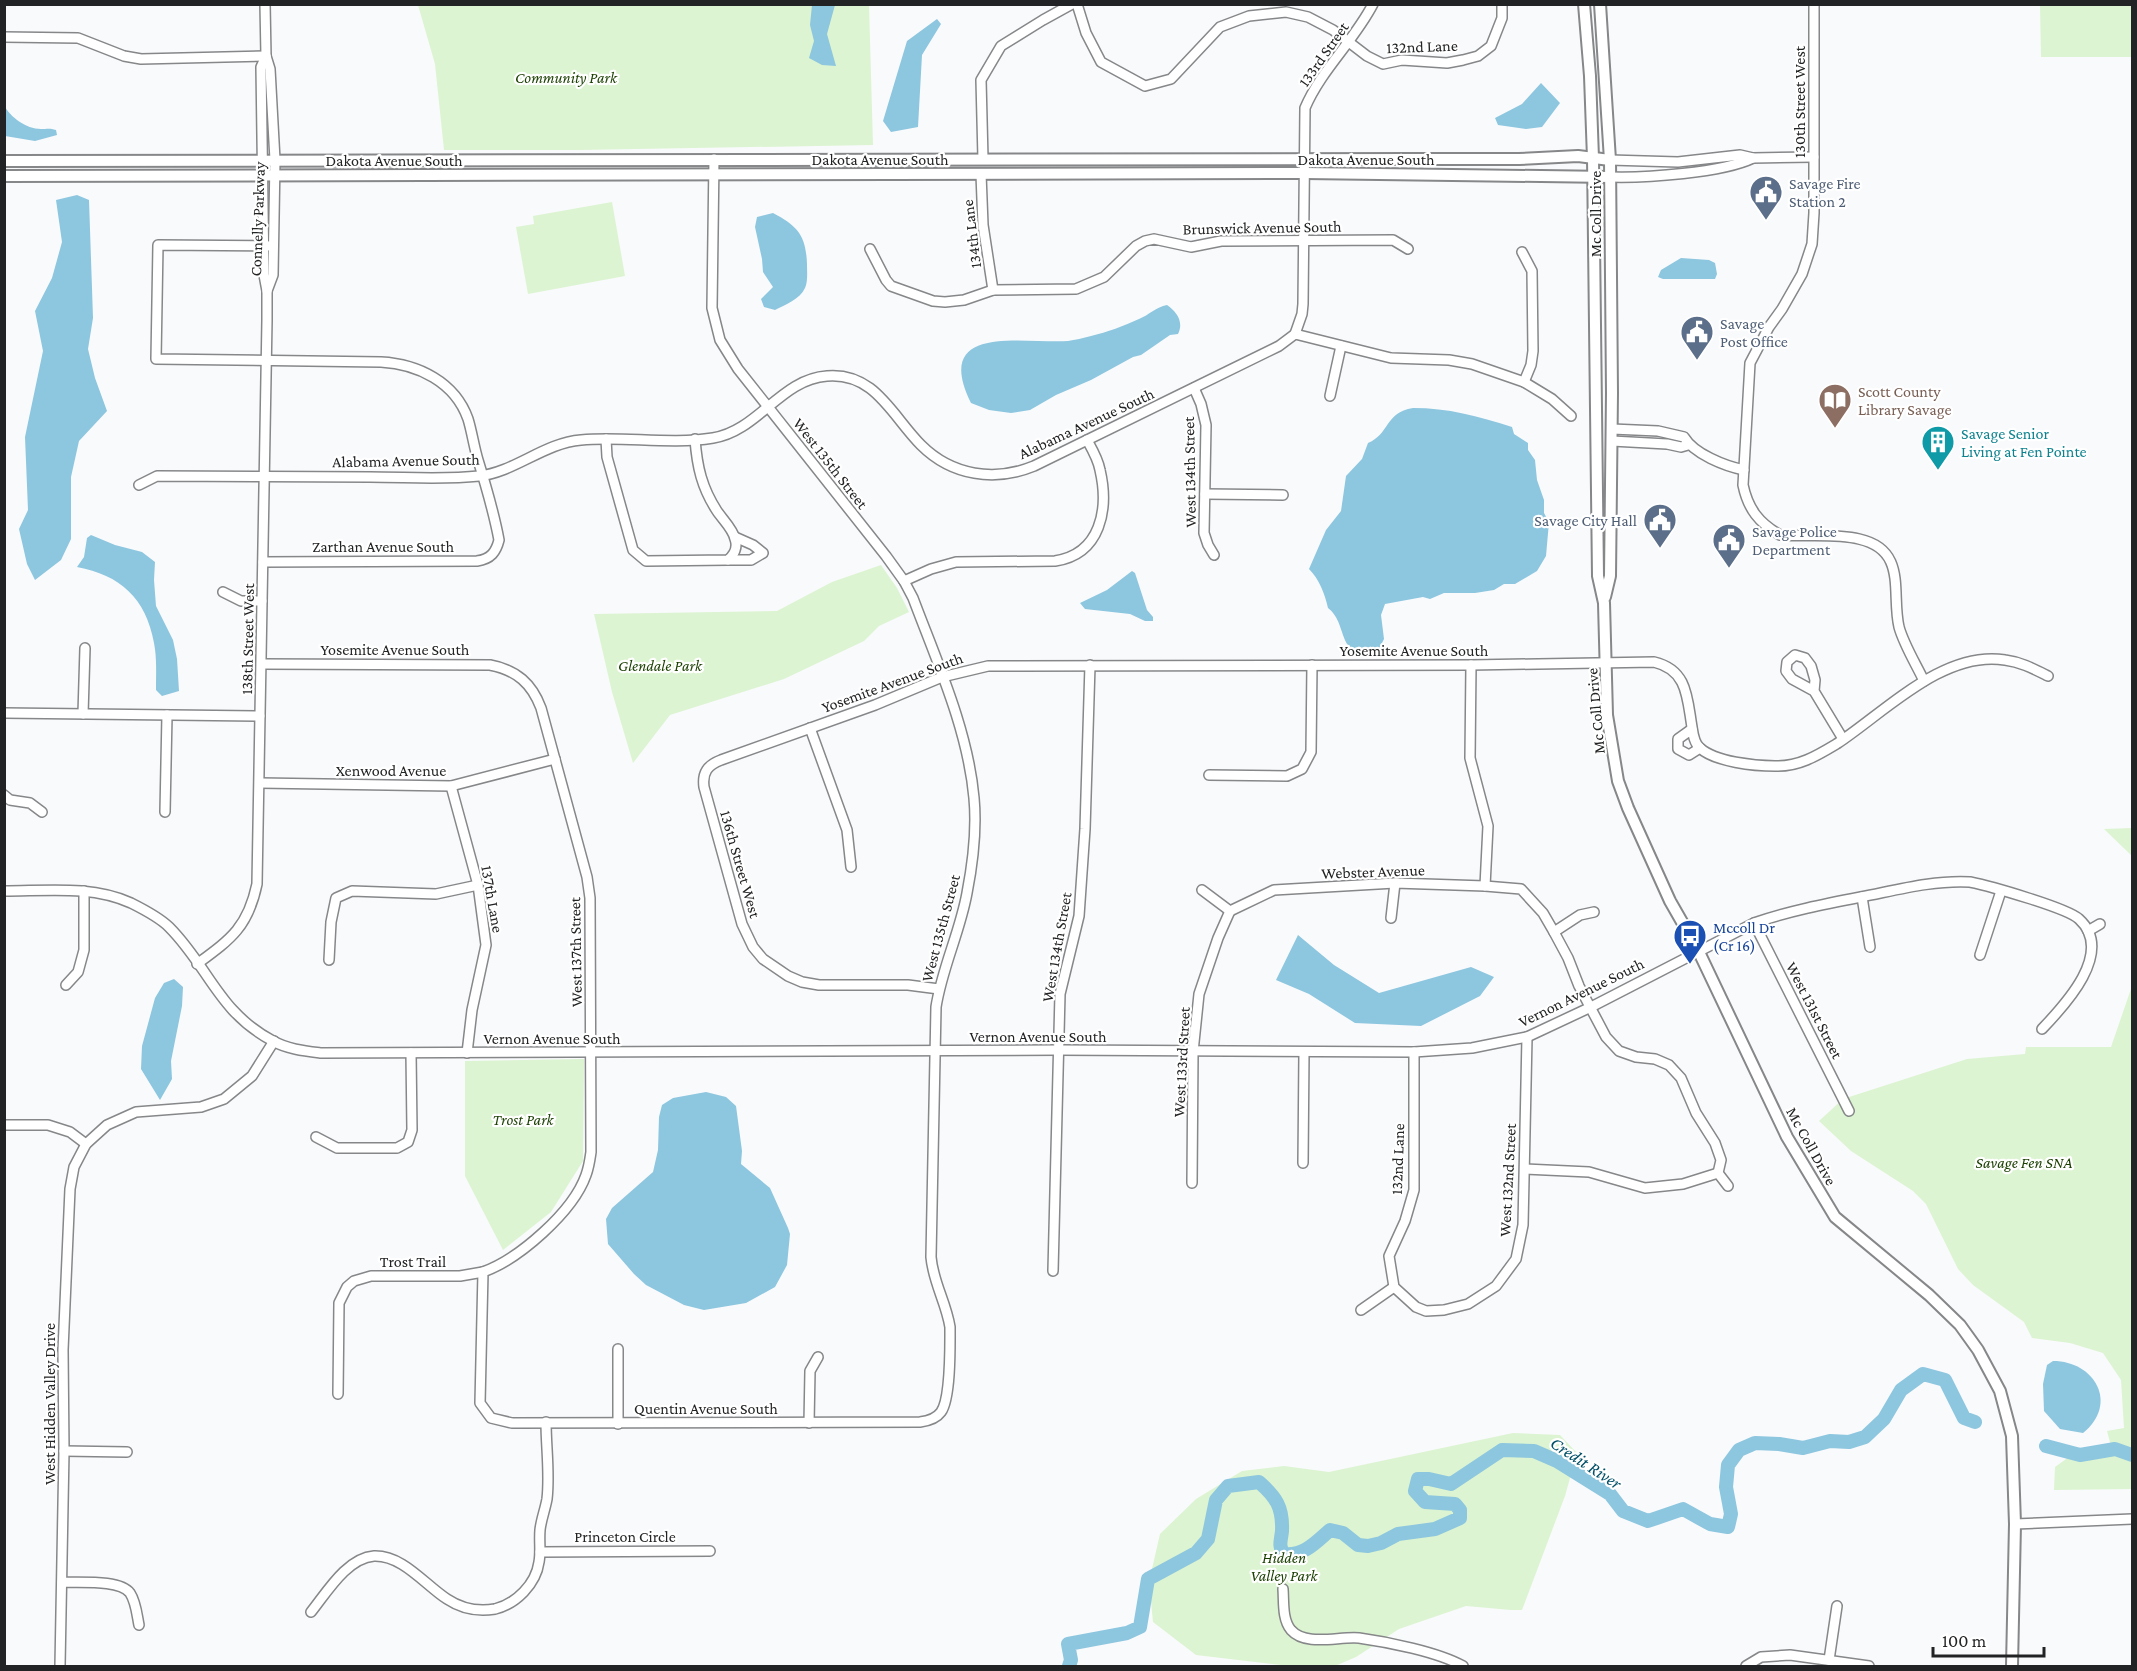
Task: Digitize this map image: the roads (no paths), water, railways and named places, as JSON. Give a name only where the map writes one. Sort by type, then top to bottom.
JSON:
[{"type":"main road","name":"Mc Coll Drive","points":[[1584,4],[1593,158],[1598,576],[1604,603],[1607,715],[1618,782],[1670,901],[1698,950],[1787,1137],[1835,1217],[1929,1295],[1960,1325],[1978,1350],[2000,1391],[2012,1436],[2015,1524],[2012,1666]]},
{"type":"main road","name":"Mc Coll Drive","points":[[1600,4],[1610,160],[1612,435],[1610,576],[1604,603]]},
{"type":"main road","name":"Dakota Avenue South","points":[[4,161],[1519,159],[1578,156],[1610,160]]},
{"type":"main road","name":"Dakota Avenue South","points":[[4,176],[1305,173],[1610,177]]},
{"type":"street","name":"Connelly Parkway","points":[[265,4],[266,56],[270,69],[274,160],[264,275],[267,291]]},
{"type":"street","points":[[983,159],[981,80],[1001,46],[1072,4]]},
{"type":"street","name":"132nd Lane","points":[[1077,4],[1086,33],[1101,62],[1145,86],[1171,79],[1220,27],[1249,16],[1286,12],[1308,17],[1333,30],[1367,56],[1383,64],[1402,60],[1448,63],[1463,60],[1478,56],[1491,46],[1502,18],[1502,4]]},
{"type":"street","name":"133rd Street","points":[[1306,159],[1305,108],[1313,90],[1365,20],[1373,4]]},
{"type":"street","name":"130th Street West","points":[[1814,4],[1814,221],[1809,258],[1795,290],[1768,327],[1750,363],[1743,485],[1750,508],[1761,522],[1780,535],[1860,539],[1881,550],[1892,564],[1896,574],[1900,631],[1924,681]]},
{"type":"street","points":[[4,37],[78,38],[132,58],[266,56]]},
{"type":"street","name":"Connelly Parkway","points":[[266,56],[261,67],[261,175],[268,246]]},
{"type":"street","name":"Dakota Avenue South","points":[[1610,160],[1678,162],[1740,155],[1753,158],[1814,157]]},
{"type":"street","name":"Dakota Avenue South","points":[[1610,177],[1690,173],[1741,164],[1753,158]]},
{"type":"street","name":"West 135th Street","points":[[714,159],[711,280],[714,319],[720,340],[730,359],[904,581],[913,598],[966,744],[975,816],[974,854],[967,896],[939,989],[936,1007],[931,1257],[932,1271],[949,1315],[950,1327],[946,1399],[938,1415]]},
{"type":"street","points":[[1306,159],[1302,314],[1294,334],[1391,358],[1460,361],[1524,382],[1552,399],[1571,416]]},
{"type":"street","name":"134th Lane","points":[[981,174],[983,225],[993,290]]},
{"type":"street","name":"Brunswick Avenue South","points":[[870,249],[891,286],[933,300],[955,302],[993,290],[1065,290],[1085,287],[1104,278],[1136,246],[1154,239],[1191,247],[1221,241],[1393,240],[1408,249]]},
{"type":"street","points":[[268,246],[158,245],[156,359],[381,362],[400,363],[419,369],[437,380],[454,395],[468,419],[483,476]]},
{"type":"street","points":[[1522,252],[1532,271],[1533,351],[1531,365],[1524,382]]},
{"type":"street","name":"138th Street West","points":[[197,964],[235,934],[252,905],[257,884],[267,291]]},
{"type":"street","name":"Alabama Avenue South","points":[[139,484],[157,476],[483,476],[560,444],[582,440],[695,440],[711,439],[732,433],[807,380],[830,375],[854,379],[874,390],[921,446],[956,469],[982,475],[997,475],[1023,470],[1088,440],[1279,346],[1294,334]]},
{"type":"street","points":[[1330,396],[1341,346]]},
{"type":"street","name":"West 134th Street","points":[[1194,388],[1206,425],[1204,533],[1214,555]]},
{"type":"street","points":[[1612,435],[1681,447],[1688,445],[1718,463],[1744,470]]},
{"type":"street","points":[[606,439],[607,457],[633,550],[646,561],[751,560],[763,553],[753,545],[735,537]]},
{"type":"street","points":[[695,440],[697,464],[704,487],[713,505],[735,537],[736,549],[728,560]]},
{"type":"street","points":[[904,581],[931,569],[956,562],[1055,561],[1077,554],[1093,538],[1101,519],[1100,469],[1088,440]]},
{"type":"street","name":"Zarthan Avenue South","points":[[263,562],[477,561],[490,557],[498,547],[499,540],[483,476]]},
{"type":"street","points":[[1205,494],[1283,495]]},
{"type":"street","points":[[223,592],[241,601],[262,601]]},
{"type":"street","points":[[83,714],[85,648]]},
{"type":"street","points":[[1692,729],[1678,739],[1678,749],[1689,755],[1700,748],[1717,757],[1732,761],[1777,766],[1812,758],[1844,739],[1924,681],[1958,664],[1982,659],[2013,661],[2048,676]]},
{"type":"street","name":"Yosemite Avenue South","points":[[704,772],[715,762],[875,705],[942,677],[988,666],[1471,665],[1654,662],[1670,668],[1682,680],[1695,741],[1700,748]]},
{"type":"street","name":"Yosemite Avenue South","points":[[262,664],[490,665],[512,671],[524,679]]},
{"type":"street","name":"West 134th Street","points":[[1053,1271],[1060,994],[1079,916],[1085,829],[1090,665]]},
{"type":"street","points":[[1209,775],[1287,776],[1302,769],[1311,752],[1312,665]]},
{"type":"street","points":[[1471,665],[1470,758],[1488,826],[1485,886]]},
{"type":"street","name":"West 137th Street","points":[[483,1272],[527,1248],[573,1198],[586,1175],[592,1137],[590,898],[587,877],[541,708],[532,689],[524,679]]},
{"type":"street","points":[[1814,691],[1844,739]]},
{"type":"street","points":[[4,713],[260,716]]},
{"type":"street","points":[[165,813],[167,716]]},
{"type":"street","points":[[810,728],[847,830],[851,867]]},
{"type":"street","name":"Xenwood Avenue","points":[[260,783],[451,786],[555,759]]},
{"type":"street","name":"136th Street West","points":[[704,772],[704,787],[742,924],[753,946],[763,959],[788,976],[802,982],[819,985],[908,986],[939,989]]},
{"type":"street","name":"137th Lane","points":[[451,786],[478,885],[486,945],[472,1010],[467,1053]]},
{"type":"street","points":[[4,795],[10,800],[30,803],[42,812]]},
{"type":"street","name":"Vernon Avenue South","points":[[4,891],[84,891],[130,903],[168,926],[223,1000],[243,1022],[274,1041],[296,1049],[321,1053],[1059,1050],[1414,1052],[1472,1048],[1527,1037],[1591,1007],[1754,923],[1805,908],[1923,885],[1955,881],[1970,882],[2074,915],[2088,931]]},
{"type":"street","points":[[1391,918],[1395,884]]},
{"type":"street","name":"Webster Avenue","points":[[1230,911],[1274,890],[1395,884],[1485,886],[1521,889],[1543,913],[1554,932]]},
{"type":"street","points":[[329,960],[331,922],[336,898],[352,891],[436,894],[478,885]]},
{"type":"street","points":[[1202,890],[1230,911]]},
{"type":"street","points":[[66,985],[78,972],[84,950],[84,891]]},
{"type":"street","points":[[1980,955],[2001,891]]},
{"type":"street","points":[[1862,897],[1870,947]]},
{"type":"street","name":"West 133rd Street","points":[[1192,1184],[1193,1052],[1199,994],[1230,911]]},
{"type":"street","points":[[1594,912],[1580,915],[1554,932],[1606,1037],[1619,1052],[1655,1059],[1668,1065],[1681,1078],[1696,1113],[1715,1143],[1721,1160],[1718,1173]]},
{"type":"street","name":"West 131st Street","points":[[1754,923],[1849,1111]]},
{"type":"street","points":[[2042,1029],[2065,1006],[2076,991],[2090,956],[2091,939],[2088,931],[2100,924]]},
{"type":"street","name":"West 132nd Street","points":[[1394,1287],[1416,1307],[1426,1311],[1457,1308],[1468,1304],[1496,1286],[1516,1259],[1524,1225],[1527,1037]]},
{"type":"street","points":[[4,1125],[48,1125],[70,1132],[86,1144],[107,1125],[136,1112],[201,1107],[224,1099],[252,1076],[274,1041]]},
{"type":"street","points":[[1303,1162],[1304,1052]]},
{"type":"street","name":"132nd Lane","points":[[1394,1287],[1389,1256],[1405,1221],[1414,1190],[1414,1052]]},
{"type":"street","points":[[315,1137],[337,1148],[397,1148],[408,1142],[412,1130],[411,1053]]},
{"type":"street","name":"West Hidden Valley Drive","points":[[60,1666],[64,1451],[63,1350],[70,1189],[74,1167],[86,1144]]},
{"type":"street","points":[[1525,1168],[1589,1172],[1645,1188],[1683,1184],[1718,1173]]},
{"type":"street","points":[[1718,1173],[1728,1186]]},
{"type":"street","name":"Quentin Avenue South","points":[[483,1272],[480,1403],[491,1418],[512,1423],[809,1423],[920,1422],[938,1415]]},
{"type":"street","name":"Trost Trail","points":[[338,1394],[339,1303],[347,1287],[354,1281],[371,1276],[460,1276],[483,1272]]},
{"type":"street","points":[[1361,1310],[1394,1287]]},
{"type":"street","points":[[618,1349],[618,1424]]},
{"type":"street","points":[[809,1423],[810,1371],[818,1357]]},
{"type":"street","points":[[311,1612],[348,1568],[364,1558],[374,1556],[392,1559],[445,1598],[464,1608],[475,1610],[497,1608],[517,1598],[526,1590],[537,1572],[540,1530],[547,1492],[546,1422]]},
{"type":"street","points":[[64,1451],[127,1452]]},
{"type":"street","points":[[2015,1524],[2133,1518]]},
{"type":"street","name":"Princeton Circle","points":[[540,1552],[710,1551]]},
{"type":"street","points":[[62,1582],[117,1584],[129,1592],[139,1625]]},
{"type":"street","points":[[1283,1589],[1285,1619],[1290,1629],[1298,1635],[1307,1638],[1359,1638],[1444,1658],[1463,1666]]},
{"type":"street","points":[[1829,1660],[1837,1606]]},
{"type":"street","points":[[1746,1666],[1761,1657],[1790,1655],[1869,1666]]},
{"type":"water","points":[[812,5],[835,5],[827,34],[836,66],[822,65],[809,58],[814,41],[810,25]]},
{"type":"water","points":[[937,19],[941,24],[922,55],[918,127],[891,132],[883,121],[907,41]]},
{"type":"water","points":[[1541,83],[1560,103],[1542,127],[1526,129],[1498,125],[1495,118],[1522,104]]},
{"type":"water","points":[[4,105],[14,118],[24,125],[56,130],[57,135],[35,141],[5,136]]},
{"type":"water","points":[[77,195],[89,200],[93,318],[88,349],[95,378],[107,411],[79,441],[71,477],[71,539],[61,560],[35,580],[27,564],[19,529],[28,510],[25,437],[43,351],[35,311],[52,278],[62,242],[56,200]]},
{"type":"water","points":[[773,213],[789,223],[799,233],[805,246],[807,264],[807,283],[803,292],[775,310],[764,307],[761,299],[773,287],[763,272],[755,227],[757,217]]},
{"type":"water","points":[[1681,258],[1709,260],[1715,263],[1717,274],[1715,279],[1663,279],[1658,277],[1661,270]]},
{"type":"water","points":[[1167,305],[1178,318],[1180,330],[1178,334],[1170,335],[1141,355],[1091,380],[1056,395],[1030,410],[1011,413],[989,410],[971,403],[962,377],[963,360],[973,349],[988,343],[1007,341],[1079,339],[1103,333]]},
{"type":"water","points":[[1413,408],[1451,411],[1499,423],[1512,427],[1514,434],[1528,443],[1528,450],[1535,460],[1537,480],[1544,500],[1544,513],[1549,522],[1546,556],[1537,571],[1515,584],[1504,584],[1494,590],[1475,593],[1444,593],[1430,599],[1423,597],[1385,604],[1381,615],[1384,639],[1376,655],[1363,654],[1348,646],[1339,623],[1328,608],[1319,582],[1309,569],[1326,530],[1341,511],[1346,476],[1362,459],[1368,443],[1380,434],[1397,414]]},
{"type":"water","points":[[91,535],[115,545],[142,552],[155,562],[156,606],[173,640],[179,691],[162,696],[156,690],[156,661],[150,627],[145,613],[129,591],[106,576],[77,567],[84,557],[87,538]]},
{"type":"water","points":[[1132,571],[1135,573],[1153,621],[1145,621],[1130,614],[1085,609],[1080,603],[1107,590]]},
{"type":"water","points":[[1298,935],[1334,965],[1379,993],[1471,967],[1494,977],[1480,996],[1421,1026],[1355,1023],[1309,994],[1276,980]]},
{"type":"water","points":[[174,979],[183,987],[182,1006],[171,1061],[172,1079],[160,1100],[141,1069],[142,1046],[155,998],[164,983]]},
{"type":"water","points":[[706,1092],[726,1097],[736,1106],[742,1151],[741,1164],[770,1188],[790,1234],[787,1265],[775,1287],[746,1303],[704,1310],[684,1305],[646,1285],[634,1274],[608,1244],[606,1219],[612,1208],[653,1172],[658,1150],[659,1117],[662,1105],[673,1098]]},
{"type":"water","points":[[2053,1361],[2068,1363],[2080,1368],[2097,1386],[2100,1397],[2099,1410],[2094,1422],[2083,1433],[2060,1429],[2044,1411],[2043,1384],[2047,1365]]},
{"type":"waterway","name":"Credit River","points":[[1069,1666],[1071,1660],[1068,1644],[1127,1633],[1140,1627],[1148,1579],[1196,1553],[1208,1539],[1216,1500],[1228,1486],[1259,1482],[1270,1493],[1280,1509],[1282,1531],[1280,1546],[1284,1554],[1303,1551],[1330,1530],[1343,1533],[1358,1545],[1368,1546],[1381,1543],[1398,1534],[1435,1529],[1460,1518],[1460,1510],[1455,1504],[1425,1502],[1415,1491],[1418,1479],[1451,1484],[1502,1450],[1534,1451],[1557,1461],[1610,1494],[1623,1511],[1648,1521],[1683,1509],[1710,1524],[1728,1527],[1731,1514],[1726,1487],[1728,1465],[1739,1450],[1755,1443],[1803,1448],[1830,1441],[1849,1442],[1865,1437],[1884,1419],[1901,1390],[1923,1374],[1945,1380],[1964,1418],[1975,1422]]},
{"type":"waterway","name":"Credit River","points":[[2046,1446],[2080,1455],[2115,1449],[2132,1455]]},
{"type":"place","name":"Savage Fire Station 2","points":[[1766,221]]},
{"type":"place","name":"Savage Post Office","points":[[1697,361]]},
{"type":"place","name":"Scott County Library Savage","points":[[1835,429]]},
{"type":"place","name":"Savage Senior Living at Fen Pointe","points":[[1938,471]]},
{"type":"place","name":"Savage City Hall","points":[[1660,549]]},
{"type":"place","name":"Savage Police Department","points":[[1729,569]]},
{"type":"place","name":"Mccoll Dr (Cr 16)","points":[[1690,965]]},
{"type":"park label","name":"Community Park","points":[[566,77]]},
{"type":"park label","name":"Glendale Park","points":[[660,665]]},
{"type":"park label","name":"Trost Park","points":[[523,1119]]},
{"type":"park label","name":"Savage Fen SNA","points":[[2024,1162]]},
{"type":"park label","name":"Hidden Valley Park","points":[[1284,1566]]}]
